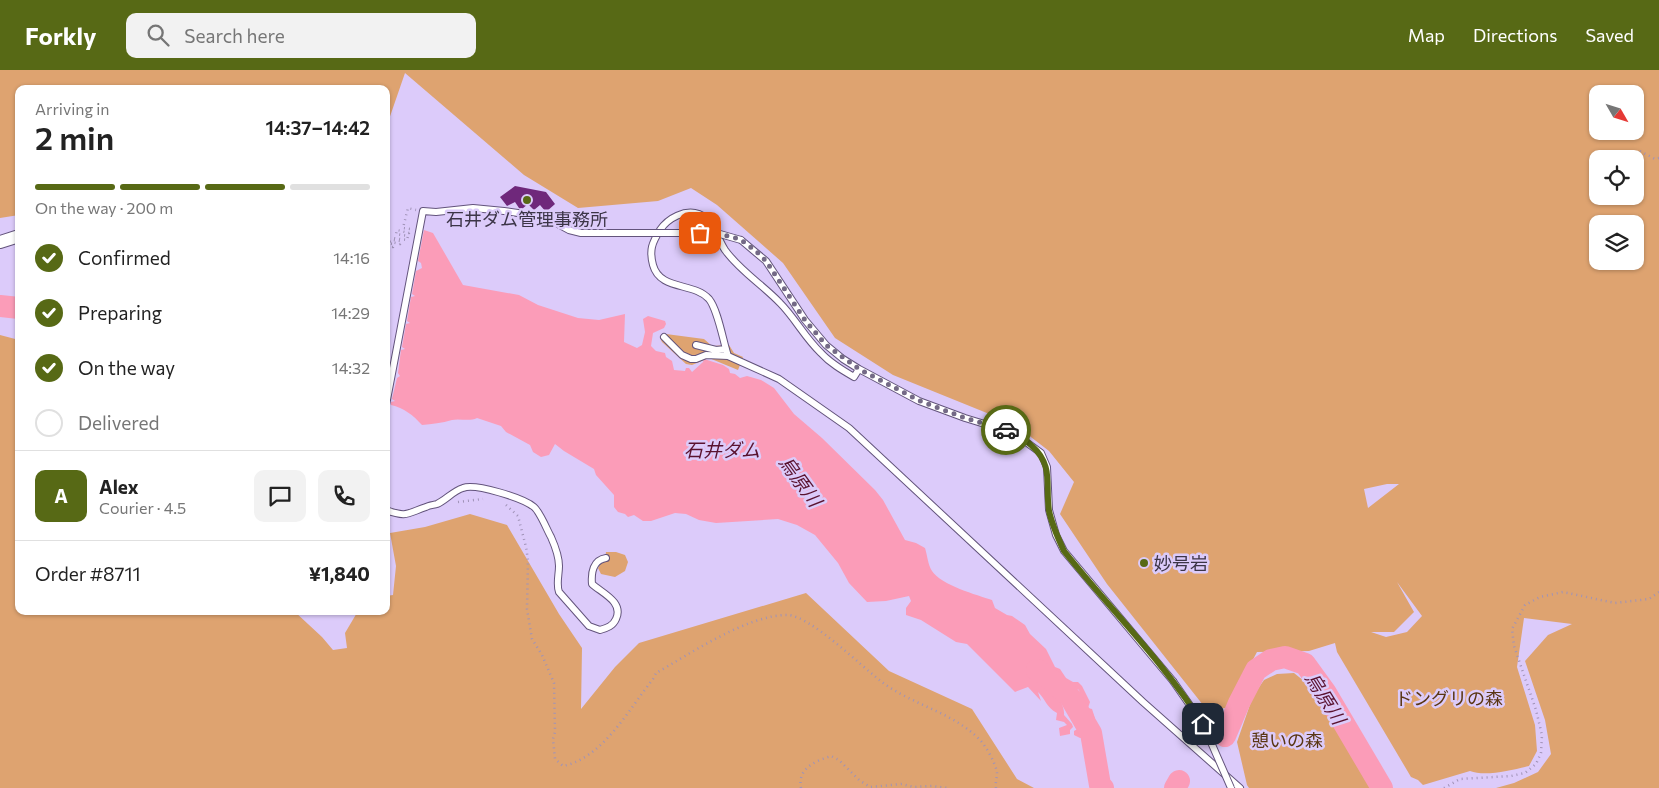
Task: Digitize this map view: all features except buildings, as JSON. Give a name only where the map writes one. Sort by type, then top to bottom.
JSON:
[{"type":"street","points":[[0,242],[15,237]]},
{"type":"lane","points":[[390,384],[423,211],[436,212],[473,208],[545,217],[569,230],[582,233],[700,233],[720,234],[741,240],[766,261],[805,320],[826,345],[859,369],[920,401],[965,418],[1014,433],[1030,443],[1041,454],[1047,467],[1049,510],[1064,551],[1173,681],[1203,724],[1231,788]]},
{"type":"lane","points":[[728,356],[714,305],[698,291],[664,281],[657,274],[654,267],[651,256],[652,243],[665,223],[686,212],[700,214],[711,223],[725,250],[772,295],[821,353],[854,377],[859,369]]},
{"type":"lane","points":[[664,337],[682,355],[691,359],[706,355],[728,356],[779,379],[848,428],[1143,702],[1240,788]]},
{"type":"lane","points":[[696,345],[716,350],[726,349]]},
{"type":"lane","points":[[390,511],[404,515],[415,512],[424,507],[437,504],[451,493],[464,487],[476,486],[485,490],[507,494],[528,504],[537,510],[552,539],[558,556],[559,592],[585,623],[594,629],[600,630],[613,624],[618,616],[618,610],[613,600],[592,584],[592,570],[596,562],[606,558]]},
{"type":"path","points":[[1644,153],[1655,159],[1659,158]]},
{"type":"path","points":[[390,242],[400,244],[401,241],[393,240],[393,238],[407,240],[408,236],[396,234],[397,230],[409,233],[410,229],[403,228],[407,215]]},
{"type":"path","points":[[457,502],[486,498]]},
{"type":"path","points":[[500,501],[518,516],[526,547],[528,560],[527,609],[529,628],[532,639],[542,655],[554,683],[555,732],[553,740],[555,759],[563,766],[574,764],[610,736],[656,673],[725,634],[770,617],[788,615],[827,636],[883,683],[903,696],[965,727],[979,738],[986,747],[997,771],[996,788]]},
{"type":"path","points":[[1444,788],[1460,779],[1511,776],[1524,773],[1536,764],[1541,754],[1542,735],[1536,710],[1514,646],[1512,629],[1525,606],[1540,597],[1563,592],[1614,603],[1649,599],[1659,592]]},
{"type":"path","points":[[801,788],[800,783],[804,770],[815,761],[831,756],[839,760],[859,780],[870,787],[902,784],[914,787],[932,786],[948,788]]},
{"type":"green space","name":"ドングリの森","points":[[0,70],[1659,70],[1659,788],[1496,788],[1514,783],[1538,772],[1551,754],[1545,720],[1525,661],[1548,635],[1572,624],[1524,618],[1517,667],[1535,725],[1537,751],[1529,766],[1522,768],[1491,773],[1470,771],[1423,785],[1411,777],[1337,652],[1335,643],[1309,651],[1257,652],[1227,708],[1207,710],[1107,584],[1060,514],[1074,482],[1049,451],[1014,424],[893,375],[835,338],[783,263],[717,205],[691,188],[658,201],[578,208],[524,175],[405,73],[390,116],[390,85],[15,85],[15,216],[0,218]],"holes":[[[1387,484],[1399,484],[1368,508],[1364,489]],[[1397,582],[1422,616],[1407,632],[1386,637],[1371,632],[1394,632],[1414,612]]]},
{"type":"green space","points":[[666,334],[704,339],[712,346],[729,345],[734,353],[743,357],[738,370],[709,358],[692,365],[686,364],[662,342],[660,338]]},
{"type":"green space","points":[[0,335],[15,339],[15,615],[298,615],[333,650],[347,648],[345,633],[356,615],[390,615],[390,595],[393,595],[396,566],[390,533],[425,527],[470,514],[507,525],[559,614],[582,648],[581,709],[615,667],[639,643],[806,593],[889,671],[972,709],[1017,779],[1034,788],[0,788]]},
{"type":"green space","points":[[606,552],[616,552],[625,555],[628,562],[625,571],[615,577],[601,574],[598,568],[605,560]]},
{"type":"green space","name":"憩いの森","points":[[1294,673],[1304,681],[1349,745],[1371,788],[1249,788],[1237,742],[1253,696],[1264,680],[1277,674]]},
{"type":"water","name":"石井ダム","points":[[424,230],[433,233],[463,285],[519,295],[538,305],[578,318],[599,320],[625,314],[624,342],[637,348],[642,345],[645,332],[643,319],[648,316],[665,321],[664,328],[653,333],[651,346],[656,351],[665,353],[666,357],[672,361],[674,370],[685,371],[686,368],[689,368],[692,372],[704,359],[723,365],[729,369],[730,373],[740,378],[747,376],[761,380],[774,388],[794,414],[822,438],[875,490],[883,500],[905,540],[925,548],[931,569],[937,576],[960,589],[992,600],[995,608],[1025,625],[1030,634],[1046,649],[1055,667],[1060,669],[1066,678],[1073,682],[1078,682],[1082,686],[1090,702],[1088,708],[1092,709],[1095,718],[1093,722],[1095,726],[1092,728],[1094,730],[1086,729],[1086,737],[1080,738],[1074,735],[1074,731],[1081,727],[1075,724],[1076,720],[1079,719],[1087,722],[1085,718],[1087,709],[1081,704],[1079,690],[1077,689],[1078,714],[1063,701],[1067,688],[1055,689],[1064,715],[1073,727],[1070,730],[1070,734],[1060,736],[1059,728],[1067,725],[1056,720],[1057,713],[1048,706],[1038,692],[1041,701],[1028,687],[1015,692],[967,644],[956,642],[921,620],[906,615],[906,608],[911,601],[909,596],[886,601],[867,602],[849,583],[838,563],[815,535],[797,525],[778,519],[716,523],[699,520],[686,514],[675,513],[651,521],[643,521],[634,515],[628,517],[618,512],[614,507],[614,495],[596,475],[594,469],[555,444],[549,455],[541,457],[533,452],[530,445],[506,432],[501,426],[477,418],[422,425],[408,412],[391,405],[391,402],[395,401],[392,399],[397,378],[400,376],[398,373],[401,350],[405,349],[402,347],[406,324],[410,323],[407,321],[411,297],[415,296],[412,294],[416,271],[422,268],[421,263],[418,261]]},
{"type":"waterway","name":"烏原川","points":[[0,306],[15,308]]},
{"type":"waterway","name":"烏原川","points":[[1225,736],[1256,670],[1271,660],[1285,657],[1305,664],[1326,693],[1382,788]]},
{"type":"waterway","name":"烏原川","points":[[1037,670],[1047,676],[1070,697],[1091,733],[1100,785],[1103,788]]},
{"type":"waterway","name":"烏原川","points":[[1175,788],[1179,781]]},
{"type":"way so far","points":[[700,233],[730,236],[741,240],[756,251],[766,261],[805,320],[826,345],[843,359],[920,401],[965,418],[1006,430]]},
{"type":"place","name":"石井ダム管理事務所","points":[[527,200]]},
{"type":"place","name":"妙号岩","points":[[1144,563]]},
{"type":"route","points":[[1006,430],[1030,443],[1041,454],[1047,467],[1049,510],[1056,535],[1064,551],[1162,667],[1203,724]]}]
